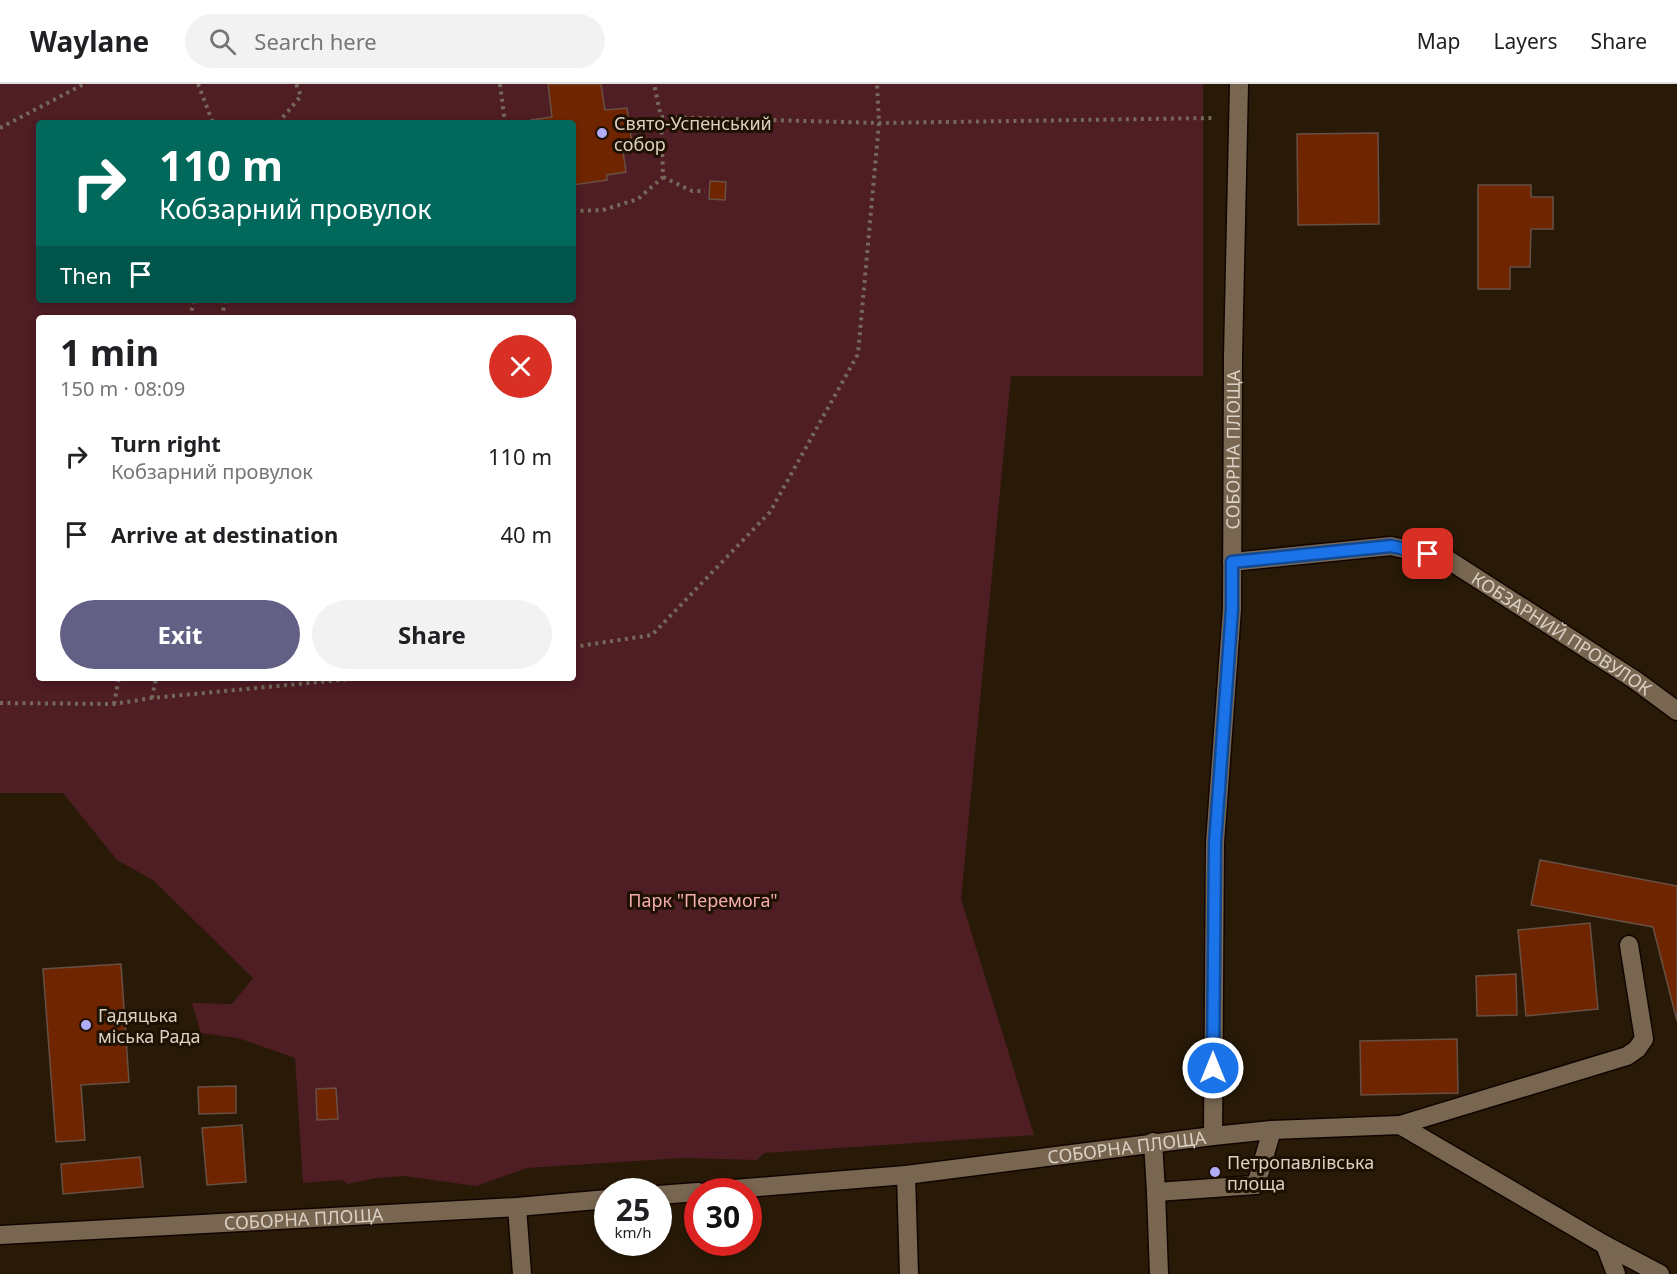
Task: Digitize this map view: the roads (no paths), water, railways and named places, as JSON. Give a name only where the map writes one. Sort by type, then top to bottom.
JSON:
[{"type":"street","name":"СОБОРНА ПЛОЩА","points":[[762,1187],[906,1175],[1213,1136],[1215,843],[1232,609],[1233,357],[1239,84]]},
{"type":"street","name":"КОБЗАРНИЙ ПРОВУЛОК","points":[[1232,562],[1391,546],[1447,559],[1635,680],[1677,711]]},
{"type":"street","points":[[1213,1136],[1272,1130],[1400,1125],[1627,1056],[1637,1049],[1644,1039],[1629,945]]},
{"type":"street","points":[[1400,1125],[1605,1245],[1660,1274]]},
{"type":"street","points":[[1156,1192],[1256,1185],[1272,1130]]},
{"type":"street","points":[[1153,1142],[1159,1274]]},
{"type":"street","points":[[906,1175],[909,1274]]},
{"type":"street","name":"СОБОРНА ПЛОЩА","points":[[0,1234],[517,1207],[594,1200]]},
{"type":"street","points":[[517,1207],[522,1274]]},
{"type":"street","points":[[1605,1245],[1616,1274]]},
{"type":"place","name":"Свято-Успенський собор","points":[[602,133]]},
{"type":"place","name":"Гадяцька міська Рада","points":[[86,1025]]},
{"type":"place","name":"Петропавлівська площа","points":[[1215,1172]]},
{"type":"park label","name":"Парк \"Перемога\"","points":[[703,900]]}]
